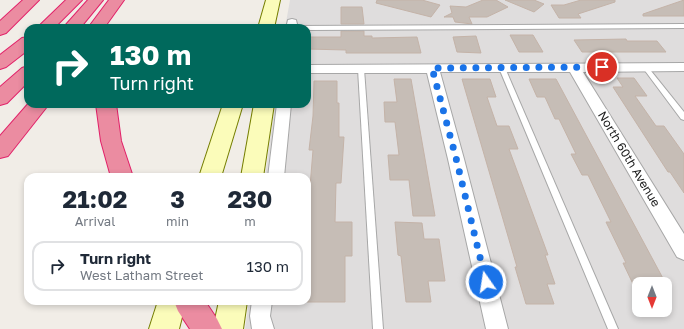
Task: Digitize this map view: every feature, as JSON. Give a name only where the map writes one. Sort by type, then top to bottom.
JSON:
[{"type":"highway","points":[[0,30],[32,0]]},
{"type":"highway","points":[[49,24],[75,0]]},
{"type":"highway","points":[[64,24],[86,0]]},
{"type":"highway","points":[[75,24],[96,0]]},
{"type":"highway","points":[[99,24],[117,0]]},
{"type":"highway","points":[[114,24],[127,0]]},
{"type":"highway","points":[[0,63],[24,45]]},
{"type":"highway","points":[[0,86],[24,65]]},
{"type":"highway","points":[[0,98],[24,76]]},
{"type":"highway","points":[[0,150],[36,108]]},
{"type":"highway","points":[[106,108],[110,138],[114,156],[120,173]]},
{"type":"highway","points":[[191,305],[207,329]]},
{"type":"main road","points":[[267,24],[272,3]]},
{"type":"main road","points":[[211,173],[232,108]]},
{"type":"main road","points":[[253,173],[263,108]]},
{"type":"main road","points":[[164,329],[171,305]]},
{"type":"main road","points":[[228,329],[232,305]]},
{"type":"street","name":"North 60th Avenue","points":[[574,67],[684,251]]},
{"type":"street","points":[[311,69],[684,67]]},
{"type":"street","points":[[432,68],[456,158],[497,329]]},
{"type":"street","points":[[276,173],[284,108]]},
{"type":"street","points":[[261,305],[260,316],[262,329]]},
{"type":"lane","points":[[311,26],[684,26]]},
{"type":"lane","points":[[645,67],[684,117]]},
{"type":"lane","points":[[502,68],[613,329]]},
{"type":"lane","points":[[361,69],[378,329]]},
{"type":"shaded area","points":[[290,0],[684,0],[684,329],[245,329],[248,305],[311,305],[311,173],[266,173],[274,108],[311,108],[311,24],[286,24]]},
{"type":"building","points":[[377,0],[422,0],[440,5],[431,17],[376,3]]},
{"type":"building","points":[[483,0],[496,0],[508,7],[487,17],[469,17],[472,24],[455,22],[453,17],[444,17],[452,13],[450,6],[466,7]]},
{"type":"building","points":[[505,0],[534,0],[544,4],[534,12]]},
{"type":"building","points":[[581,0],[615,0],[615,2],[578,14],[581,18],[559,18],[551,5],[564,5]]},
{"type":"building","points":[[684,0],[684,16],[643,16],[643,14]]},
{"type":"building","points":[[341,7],[362,7],[364,24],[341,24]]},
{"type":"building","points":[[341,31],[364,31],[364,36],[372,36],[372,38],[417,37],[421,53],[346,53],[346,50],[311,49],[311,37],[341,37]]},
{"type":"building","points":[[510,35],[533,35],[543,52],[519,52]]},
{"type":"building","points":[[476,36],[481,53],[457,52],[453,37]]},
{"type":"building","points":[[626,39],[627,41],[657,41],[666,52],[582,52],[574,40]]},
{"type":"building","points":[[617,78],[634,78],[647,96],[635,96],[656,126],[664,126],[684,154],[684,193],[670,172],[668,172],[613,87],[623,87]]},
{"type":"building","points":[[394,79],[411,79],[435,216],[413,216],[409,180],[390,180],[388,155],[399,155],[395,122],[385,122],[384,102],[397,102]]},
{"type":"building","points":[[462,79],[490,79],[496,97],[487,97],[497,126],[509,126],[518,149],[509,149],[548,255],[545,255],[555,284],[547,284],[554,304],[526,304],[515,267],[517,267]]},
{"type":"building","points":[[529,79],[556,79],[662,277],[632,277],[632,282],[623,263],[626,263],[606,222],[611,222],[588,175],[582,175],[571,154],[576,154],[559,119],[555,119],[545,97],[537,97]]},
{"type":"building","points":[[314,81],[337,81],[337,103],[339,103],[339,137],[344,137],[341,183],[336,183],[335,222],[352,222],[352,256],[345,256],[345,302],[311,302],[311,175],[313,150],[309,150],[313,116]]},
{"type":"building","points":[[395,222],[422,223],[424,239],[439,239],[445,281],[428,281],[431,302],[406,302],[401,256],[398,255]]},
{"type":"route","points":[[486,282],[456,158],[432,68],[602,67]]}]
